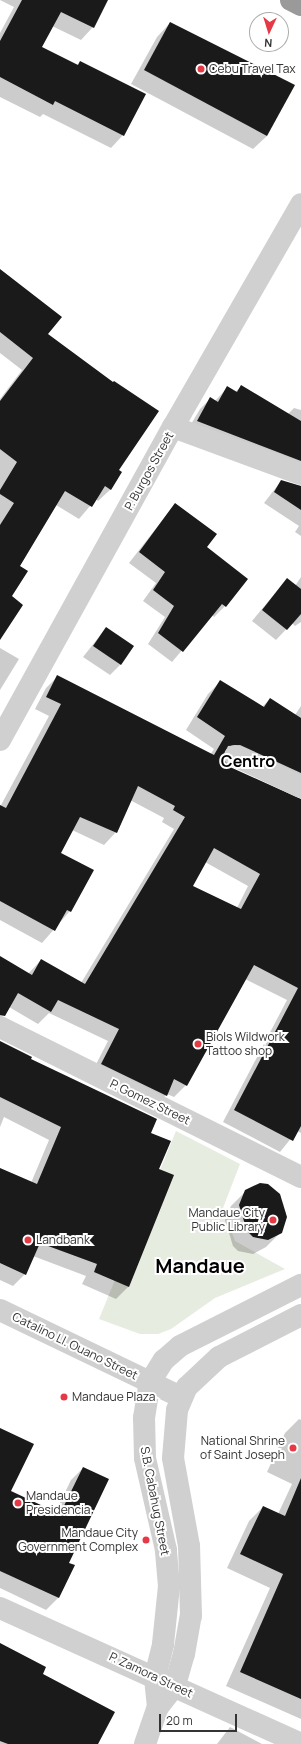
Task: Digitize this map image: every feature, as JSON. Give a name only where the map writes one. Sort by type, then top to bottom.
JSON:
[{"type":"highway","points":[[291,0],[301,5]]},
{"type":"street","name":"P. Burgos Street","points":[[0,740],[173,427],[301,204]]},
{"type":"street","points":[[173,427],[301,474]]},
{"type":"street","points":[[235,756],[301,787]]},
{"type":"street","name":"P. Gomez Street","points":[[0,1027],[301,1177]]},
{"type":"street","name":"S.B. Cabahug Street","points":[[158,1707],[155,1677],[163,1644],[169,1586],[166,1550],[145,1458],[144,1418],[150,1382],[164,1360],[180,1346],[301,1285]]},
{"type":"street","name":"Catalino Ll. Ouano Street","points":[[0,1310],[181,1397]]},
{"type":"street","name":"S.B. Cabahug Street","points":[[145,1744],[158,1707],[175,1685],[184,1654],[191,1616],[192,1586],[189,1546],[173,1458],[174,1426],[181,1397],[194,1378],[219,1356],[301,1315]]},
{"type":"street","points":[[145,1458],[173,1458]]},
{"type":"street","name":"P. Zamora Street","points":[[0,1608],[175,1685],[301,1744]]},
{"type":"shaded area","points":[[176,1131],[240,1164],[223,1208],[235,1241],[285,1269],[215,1298],[171,1329],[158,1334],[140,1334],[99,1319]]},
{"type":"building","points":[[22,0],[108,0],[94,28],[61,12],[42,47],[78,65],[80,61],[146,94],[124,136],[55,101],[53,105],[0,77],[0,41]]},
{"type":"building","name":"Cebu Travel Tax","points":[[170,22],[295,85],[267,136],[144,70]]},
{"type":"building","points":[[0,269],[62,317],[48,334],[113,382],[114,381],[159,411],[119,470],[122,472],[111,490],[105,486],[92,507],[65,491],[20,566],[28,571],[12,596],[23,605],[0,640],[0,525],[14,503],[0,494],[0,490],[17,462],[0,449],[0,401],[33,358],[0,332]]},
{"type":"building","points":[[241,385],[301,421],[301,461],[197,421],[210,397],[218,402],[227,386],[237,392]]},
{"type":"building","points":[[281,480],[301,486],[301,510],[274,492]]},
{"type":"building","points":[[175,503],[217,534],[207,547],[248,579],[226,607],[222,604],[183,652],[158,633],[174,606],[153,590],[165,572],[139,552]]},
{"type":"building","points":[[287,578],[301,589],[301,614],[287,630],[262,610]]},
{"type":"building","points":[[106,627],[134,646],[121,665],[93,646]]},
{"type":"building","points":[[57,675],[214,755],[225,736],[197,717],[220,680],[264,707],[270,698],[301,718],[301,773],[240,745],[228,746],[223,757],[230,767],[301,799],[301,1126],[293,1141],[234,1110],[298,988],[254,965],[187,1086],[174,1079],[167,1096],[101,1064],[119,1029],[58,1000],[51,1012],[18,993],[5,1016],[0,1015],[0,956],[32,975],[41,959],[85,984],[185,817],[173,810],[175,806],[138,786],[117,833],[80,817],[61,853],[94,870],[71,912],[67,910],[55,931],[0,901],[0,805],[6,808],[61,704],[46,697]],"holes":[[[214,848],[260,874],[241,909],[193,886]]]},
{"type":"building","points":[[0,1041],[32,1057],[31,1059],[157,1119],[151,1133],[171,1141],[159,1169],[174,1175],[129,1287],[94,1272],[97,1264],[40,1243],[26,1275],[0,1263],[0,1168],[37,1184],[61,1127],[0,1097]]},
{"type":"building","points":[[260,1183],[268,1184],[280,1194],[287,1217],[282,1233],[268,1240],[253,1237],[247,1231],[239,1205],[245,1190]]},
{"type":"building","name":"Mandaue Presidencia","points":[[0,1428],[34,1444],[11,1491],[60,1514],[83,1467],[109,1479],[69,1563],[75,1565],[59,1598],[0,1571]]},
{"type":"building","points":[[301,1478],[301,1699],[240,1672],[283,1574],[240,1554],[263,1506],[285,1516]]},
{"type":"building","points":[[0,1643],[46,1667],[43,1674],[115,1712],[98,1744],[8,1744],[0,1741]]},
{"type":"place","name":"Cebu Travel Tax","points":[[201,69]]},
{"type":"place","name":"Biols Wildwork Tattoo shop","points":[[198,1044]]},
{"type":"place","name":"Mandaue City Public Library","points":[[273,1220]]},
{"type":"place","name":"Landbank","points":[[28,1240]]},
{"type":"place","name":"Mandaue Plaza","points":[[64,1397]]},
{"type":"place","name":"National Shrine of Saint Joseph","points":[[293,1448]]},
{"type":"place","name":"Mandaue Presidencia","points":[[18,1503]]},
{"type":"place","name":"Mandaue City Government Complex","points":[[146,1540]]},
{"type":"district","name":"Centro","points":[[248,761]]},
{"type":"district","name":"Mandaue","points":[[200,1265]]}]
